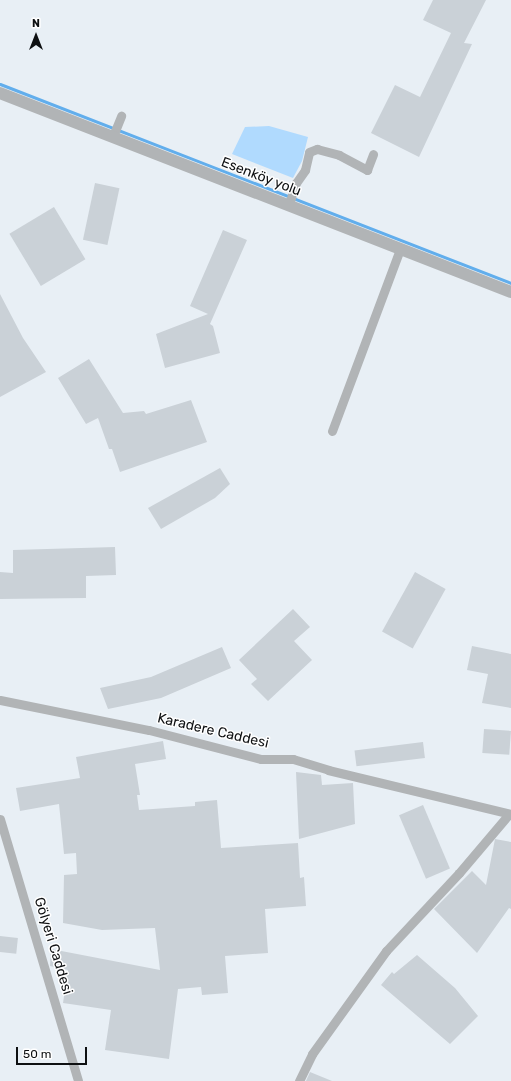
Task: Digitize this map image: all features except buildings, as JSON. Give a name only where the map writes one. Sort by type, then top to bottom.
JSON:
[{"type":"street","name":"Esenköy yolu","points":[[0,93],[115,132],[291,200],[400,249],[511,292]]},
{"type":"street","points":[[115,132],[121,116]]},
{"type":"street","points":[[291,200],[305,170],[309,152],[317,149],[339,155],[367,170],[373,154]]},
{"type":"street","points":[[332,431],[400,249]]},
{"type":"street","name":"Karadere Caddesi","points":[[0,700],[149,730],[261,759],[294,759],[328,770],[510,814]]},
{"type":"street","points":[[299,1081],[312,1054],[386,951],[459,873],[510,814]]},
{"type":"street","name":"Gölyeri Caddesi","points":[[0,819],[78,1081]]},
{"type":"shaded area","points":[[269,126],[308,137],[302,161],[293,178],[232,154],[245,127]]},
{"type":"waterway","points":[[0,84],[511,283]]}]
